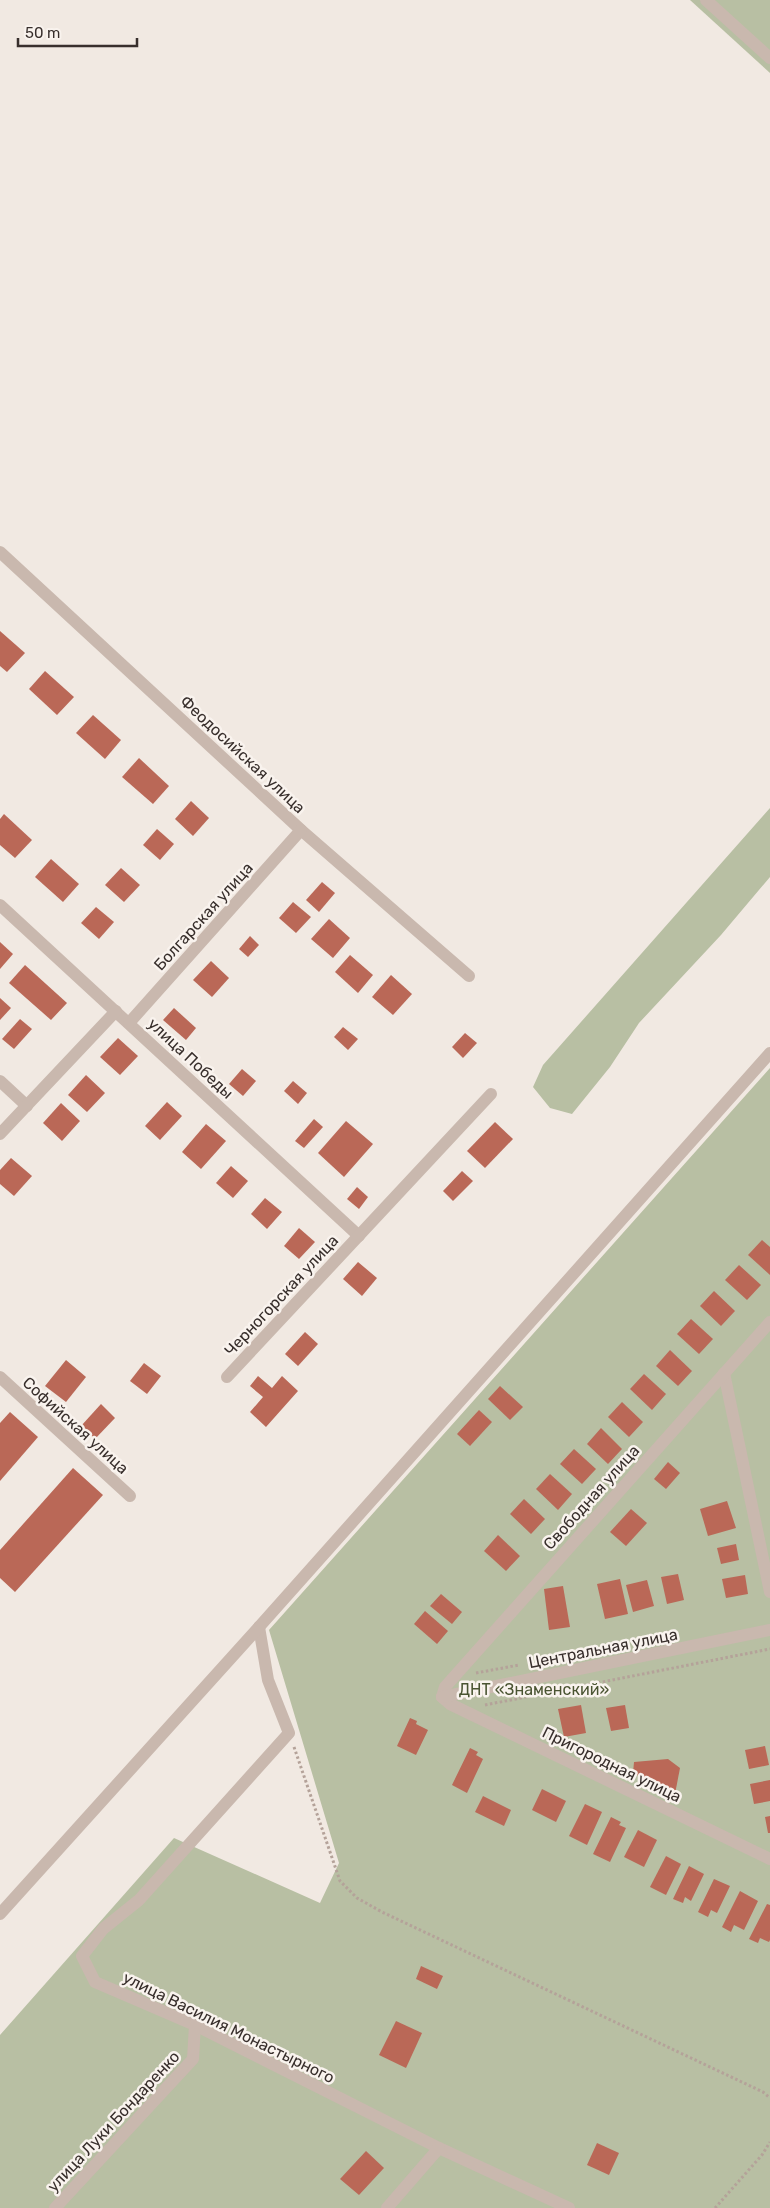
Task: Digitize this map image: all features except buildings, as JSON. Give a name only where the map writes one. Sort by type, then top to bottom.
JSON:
[{"type":"street","points":[[715,3],[770,58]]},
{"type":"street","name":"Феодосийская улица","points":[[0,552],[301,830],[469,976]]},
{"type":"street","name":"Болгарская улица","points":[[129,1023],[301,830]]},
{"type":"street","name":"улица Победы","points":[[0,906],[359,1236]]},
{"type":"street","points":[[0,1134],[116,1011]]},
{"type":"street","points":[[0,1914],[260,1628],[770,1053]]},
{"type":"street","points":[[0,1081],[27,1106]]},
{"type":"street","name":"Черногорская улица","points":[[227,1377],[491,1094]]},
{"type":"street","name":"Свободная улица","points":[[442,1697],[444,1687],[770,1322]]},
{"type":"street","points":[[724,1372],[770,1592]]},
{"type":"street","name":"Софийская улица","points":[[0,1377],[130,1496]]},
{"type":"street","points":[[260,1628],[268,1680],[288,1732]]},
{"type":"street","name":"Центральная улица","points":[[442,1697],[770,1630]]},
{"type":"street","name":"Пригородная улица","points":[[442,1697],[450,1704],[462,1710],[770,1858]]},
{"type":"street","name":"улица Василия Монастырного","points":[[288,1732],[139,1900],[103,1929],[82,1956],[95,1982],[195,2025],[439,2148],[569,2208]]},
{"type":"street","name":"улица Луки Бондаренко","points":[[55,2208],[194,2059],[195,2025]]},
{"type":"street","points":[[387,2208],[439,2148]]},
{"type":"path","points":[[462,1710],[770,1649]]},
{"type":"path","points":[[288,1732],[340,1881],[357,1898],[500,1969],[763,2092],[770,2098]]},
{"type":"path","points":[[715,2208],[762,2155],[770,2142]]},
{"type":"green space","points":[[690,0],[770,0],[770,73]]},
{"type":"green space","points":[[770,808],[770,877],[721,935],[639,1023],[610,1067],[572,1114],[550,1108],[533,1087],[543,1065]]},
{"type":"green space","name":"ДНТ «Знаменский»","points":[[770,1068],[770,2208],[0,2208],[0,2035],[174,1838],[320,1903],[339,1863],[269,1630]]}]
